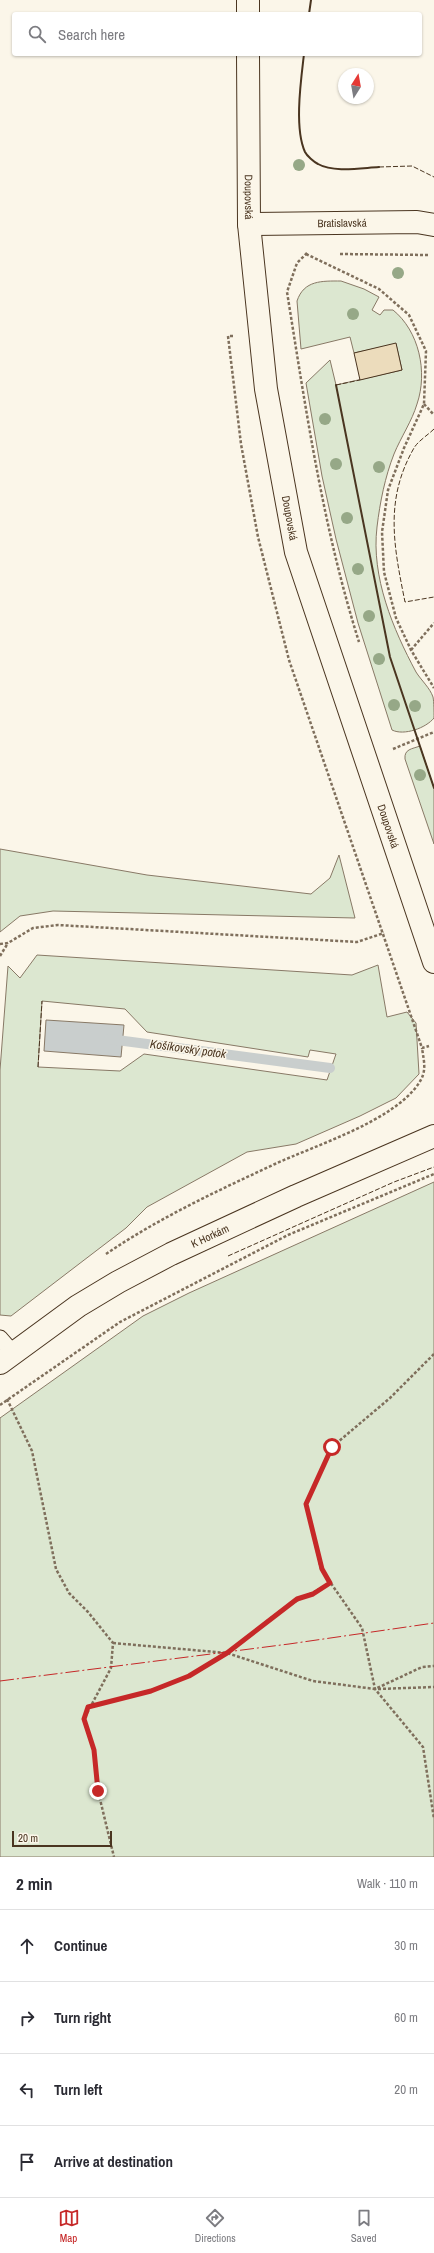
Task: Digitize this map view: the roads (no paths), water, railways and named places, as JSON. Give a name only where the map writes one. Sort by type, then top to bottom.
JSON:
[{"type":"street","points":[[248,0],[248,12]]},
{"type":"street","name":"Doupovská","points":[[248,56],[249,224],[266,389],[296,552],[434,962]]},
{"type":"street","name":"Bratislavská","points":[[249,224],[417,222],[434,224]]},
{"type":"street","name":"K Horkám","points":[[4,1351],[118,1282],[171,1254],[296,1196],[434,1136]]},
{"type":"waterway","name":"Košíkovský potok","points":[[109,1039],[330,1068]]}]
